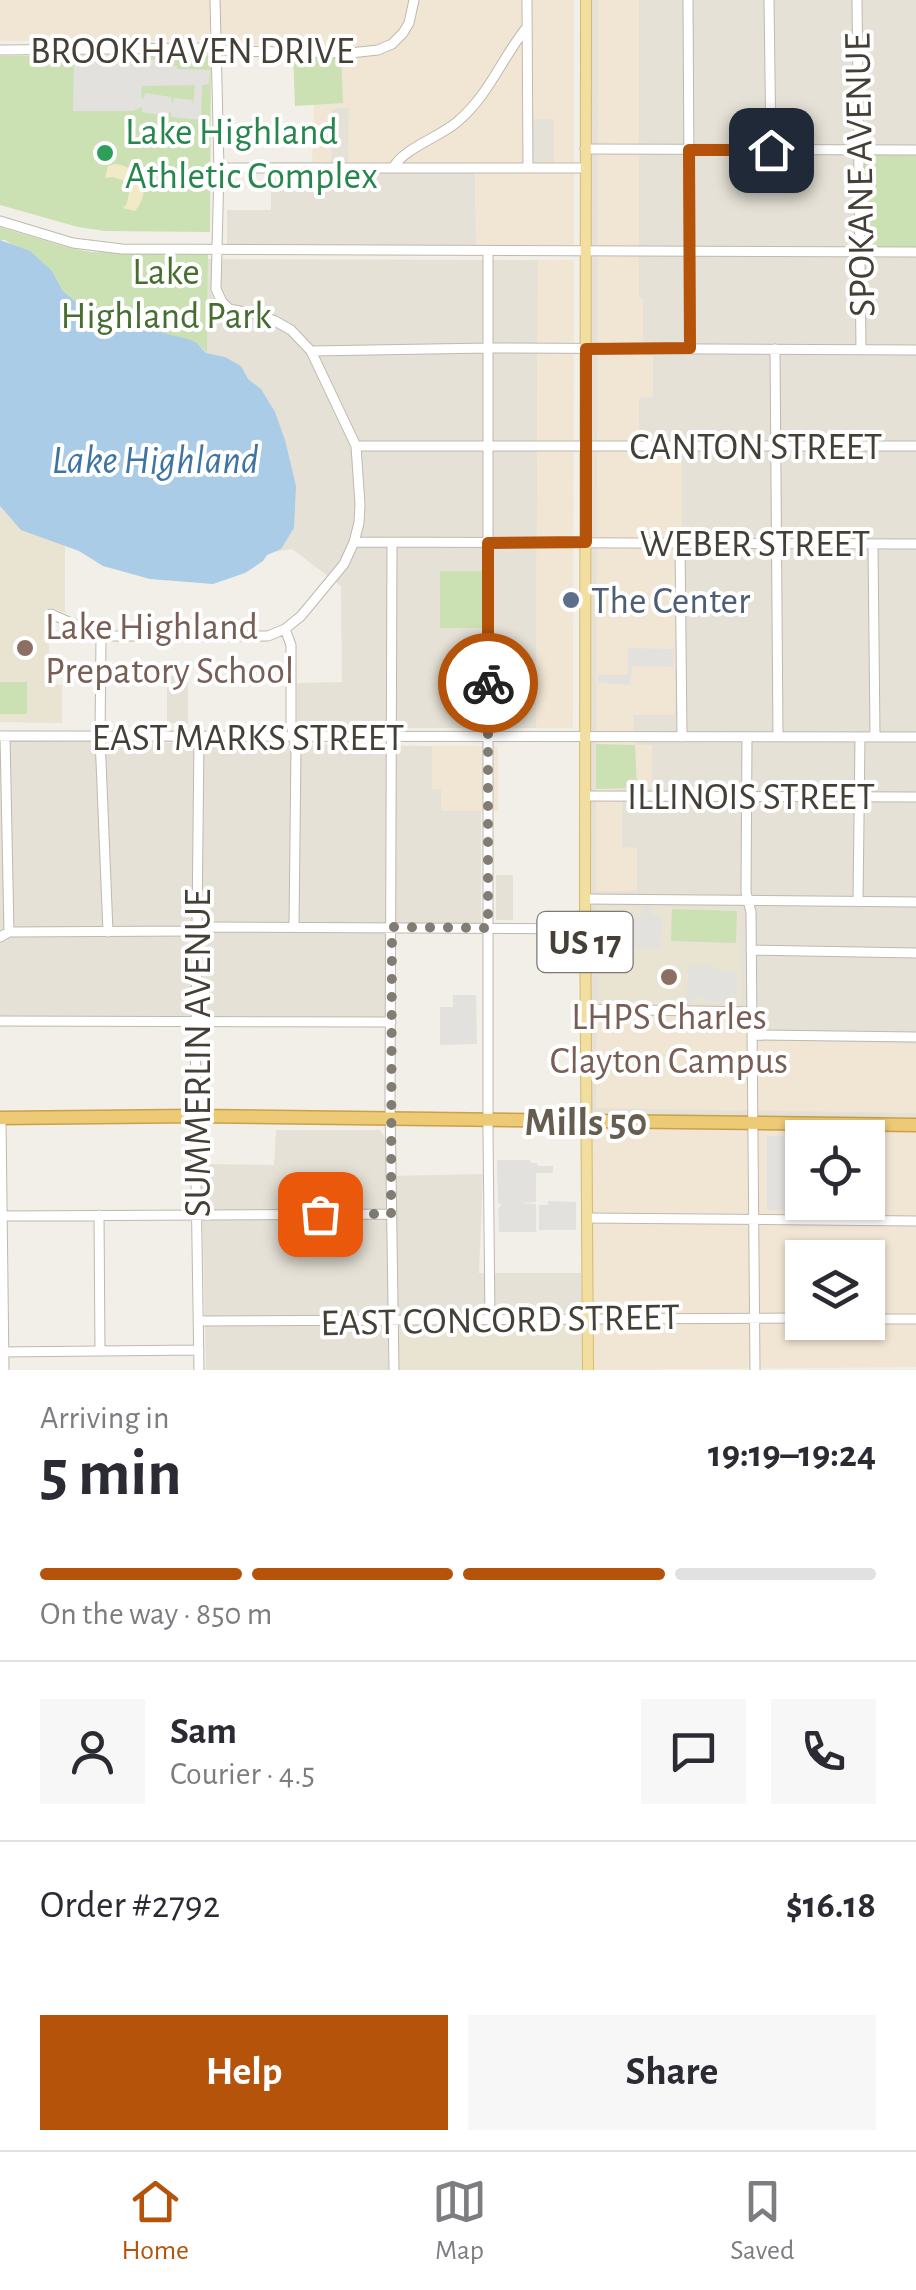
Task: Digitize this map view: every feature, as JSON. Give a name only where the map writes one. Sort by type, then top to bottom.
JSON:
[{"type":"highway","points":[[1,1118],[195,1116],[916,1125]]},
{"type":"main road","name":"US 17","points":[[586,0],[586,1122]]},
{"type":"main road","points":[[586,1122],[588,1370]]},
{"type":"street","points":[[51,614],[101,636],[268,636],[285,630],[301,616],[344,564],[354,542],[360,505],[356,446],[310,351],[291,330],[275,321],[229,309],[216,290],[216,0]]},
{"type":"street","name":"BROOKHAVEN DRIVE","points":[[0,50],[378,50],[402,34],[414,0]]},
{"type":"street","points":[[527,0],[528,168]]},
{"type":"street","points":[[688,0],[690,348]]},
{"type":"street","points":[[769,0],[771,150]]},
{"type":"street","name":"SPOKANE AVENUE","points":[[857,0],[861,349]]},
{"type":"street","points":[[393,168],[398,158],[448,130],[471,108],[527,27]]},
{"type":"street","points":[[585,149],[916,150]]},
{"type":"street","points":[[219,168],[585,168]]},
{"type":"street","points":[[0,222],[86,246],[122,249],[916,252]]},
{"type":"street","points":[[488,251],[490,1320]]},
{"type":"street","points":[[775,349],[778,737]]},
{"type":"street","points":[[310,351],[916,350]]},
{"type":"street","name":"CANTON STREET","points":[[356,446],[916,446]]},
{"type":"street","name":"WEBER STREET","points":[[354,542],[916,544]]},
{"type":"street","points":[[392,542],[390,1118],[394,1370]]},
{"type":"street","points":[[680,542],[682,736]]},
{"type":"street","points":[[873,544],[874,737]]},
{"type":"street","points":[[285,630],[291,645],[291,724],[296,748],[294,927]]},
{"type":"street","points":[[101,636],[100,736],[108,932]]},
{"type":"street","points":[[2,736],[5,934],[190,931],[205,926],[585,929]]},
{"type":"street","name":"EAST MARKS STREET","points":[[2,736],[916,737]]},
{"type":"street","name":"SUMMERLIN AVENUE","points":[[198,737],[195,1116],[199,1370]]},
{"type":"street","points":[[746,737],[755,1370]]},
{"type":"street","points":[[858,901],[860,737]]},
{"type":"street","name":"ILLINOIS STREET","points":[[585,796],[916,797]]},
{"type":"street","points":[[585,899],[916,902]]},
{"type":"street","points":[[751,950],[916,953]]},
{"type":"street","points":[[585,1009],[752,1012]]},
{"type":"street","points":[[0,1020],[391,1022]]},
{"type":"street","points":[[752,1035],[916,1037]]},
{"type":"street","points":[[1,1118],[4,1370]]},
{"type":"street","points":[[99,1214],[100,1351]]},
{"type":"street","points":[[1,1216],[391,1214]]},
{"type":"street","points":[[586,1218],[916,1221]]},
{"type":"street","name":"EAST CONCORD STREET","points":[[198,1321],[785,1318]]},
{"type":"street","points":[[885,1318],[916,1319]]},
{"type":"street","points":[[2,1352],[198,1350]]},
{"type":"shaded area","points":[[0,0],[574,0],[574,245],[476,245],[475,163],[348,163],[349,107],[332,109],[331,163],[312,162],[314,102],[299,101],[298,45],[223,45],[209,40],[0,41]],"holes":[[[533,119],[554,119],[554,162],[533,162]]]},
{"type":"shaded area","points":[[585,0],[916,0],[916,1125],[885,1125],[885,1120],[785,1120],[785,1123],[585,1121]]},
{"type":"shaded area","points":[[598,0],[639,0],[639,297],[643,298],[643,355],[653,356],[653,397],[639,398],[639,452],[682,453],[682,537],[676,538],[675,715],[633,715],[635,745],[652,745],[652,789],[622,789],[622,847],[637,848],[637,891],[596,891]]},
{"type":"shaded area","points":[[74,60],[158,60],[159,65],[177,69],[210,70],[209,84],[202,85],[201,120],[171,117],[171,110],[168,116],[142,112],[142,107],[132,111],[73,111]],"holes":[[[195,85],[193,106],[192,100],[174,98],[172,104],[171,97],[145,93],[144,99],[142,86]]]},
{"type":"shaded area","points":[[349,107],[349,162],[475,163],[476,245],[227,245],[227,210],[271,210],[271,162],[331,162],[332,109]]},
{"type":"shaded area","points":[[533,119],[555,119],[555,162],[533,162]]},
{"type":"shaded area","points":[[208,259],[538,260],[536,728],[342,728],[341,722],[297,722],[297,683],[342,682],[341,586],[292,549],[204,563]]},
{"type":"shaded area","points":[[538,260],[574,260],[573,728],[536,728]]},
{"type":"shaded area","name":"Lake Highland Prepatory School","points":[[0,506],[21,529],[65,546],[65,613],[49,607],[49,684],[62,685],[62,723],[0,722]]},
{"type":"shaded area","points":[[628,648],[674,649],[673,667],[632,666],[630,685],[598,683],[598,675],[628,675]]},
{"type":"shaded area","points":[[167,676],[188,676],[188,723],[167,723]]},
{"type":"shaded area","points":[[0,741],[432,746],[432,788],[441,789],[441,811],[481,811],[481,923],[388,923],[384,1017],[0,1016]]},
{"type":"shaded area","points":[[432,746],[498,746],[498,811],[441,811],[441,789],[432,789]]},
{"type":"shaded area","points":[[496,875],[513,875],[513,920],[496,920]]},
{"type":"shaded area","name":"LHPS Charles Clayton Campus","points":[[598,906],[739,909],[741,1004],[599,1001]]},
{"type":"shaded area","points":[[641,907],[652,907],[652,915],[661,916],[661,948],[635,947],[634,954],[629,954],[629,947],[624,947],[624,954],[608,949],[609,912],[634,912],[638,918]]},
{"type":"shaded area","points":[[689,965],[738,971],[735,1002],[703,1001],[703,996],[697,996],[694,1003],[686,1003]]},
{"type":"shaded area","points":[[453,995],[476,995],[477,1044],[440,1045],[440,1007],[453,1007]]},
{"type":"shaded area","points":[[597,999],[748,1008],[750,1040],[916,1044],[916,1113],[596,1108]]},
{"type":"shaded area","points":[[585,1121],[785,1123],[785,1220],[885,1220],[885,1125],[916,1125],[916,1367],[589,1370]]},
{"type":"shaded area","points":[[276,1130],[380,1130],[386,1139],[387,1176],[483,1174],[479,1273],[581,1273],[582,1313],[388,1315],[388,1370],[206,1370],[201,1164],[274,1165]]},
{"type":"shaded area","points":[[767,1136],[785,1136],[785,1210],[767,1210]]},
{"type":"shaded area","points":[[497,1160],[530,1160],[538,1166],[553,1166],[553,1173],[536,1173],[536,1202],[519,1203],[536,1204],[536,1232],[499,1232]]},
{"type":"shaded area","points":[[548,1201],[576,1202],[576,1230],[539,1230],[539,1205],[548,1205]]},
{"type":"shaded area","points":[[575,1321],[582,1326],[582,1370],[397,1370],[399,1325]]},
{"type":"green space","name":"Lake Highland Athletic Complex","points":[[211,55],[210,232],[105,231],[0,205],[0,56]]},
{"type":"green space","points":[[293,55],[341,55],[343,103],[295,106]]},
{"type":"green space","points":[[859,150],[916,150],[916,252],[860,252]]},
{"type":"green space","name":"Lake Highland Park","points":[[0,227],[91,252],[208,254],[207,353],[197,343],[147,329],[104,325],[63,291],[52,271],[0,240]]},
{"type":"green space","points":[[440,571],[482,571],[482,628],[440,628]]},
{"type":"green space","points":[[0,682],[27,682],[27,714],[0,714]]},
{"type":"green space","points":[[596,744],[635,745],[637,788],[596,789]]},
{"type":"green space","points":[[672,909],[737,911],[736,943],[671,941]]},
{"type":"sand","points":[[115,164],[132,170],[142,181],[143,196],[135,211],[123,208],[131,183],[105,178],[108,166]]},
{"type":"water","name":"Lake Highland","points":[[0,240],[30,251],[52,271],[63,291],[104,325],[147,329],[188,339],[206,353],[241,366],[275,412],[296,486],[294,528],[281,549],[245,573],[213,584],[150,579],[103,566],[79,551],[21,530],[0,506]]},
{"type":"way so far","points":[[320,1214],[391,1214],[392,927],[488,928],[488,683]]},
{"type":"place","name":"Lake Highland Athletic Complex","points":[[105,153]]},
{"type":"place","name":"The Center","points":[[571,600]]},
{"type":"place","name":"Lake Highland Prepatory School","points":[[25,648]]},
{"type":"place","name":"LHPS Charles Clayton Campus","points":[[669,977]]},
{"type":"district","name":"Mills 50","points":[[586,1121]]},
{"type":"route","points":[[488,683],[488,543],[586,542],[586,349],[690,348],[689,150],[771,150]]}]
